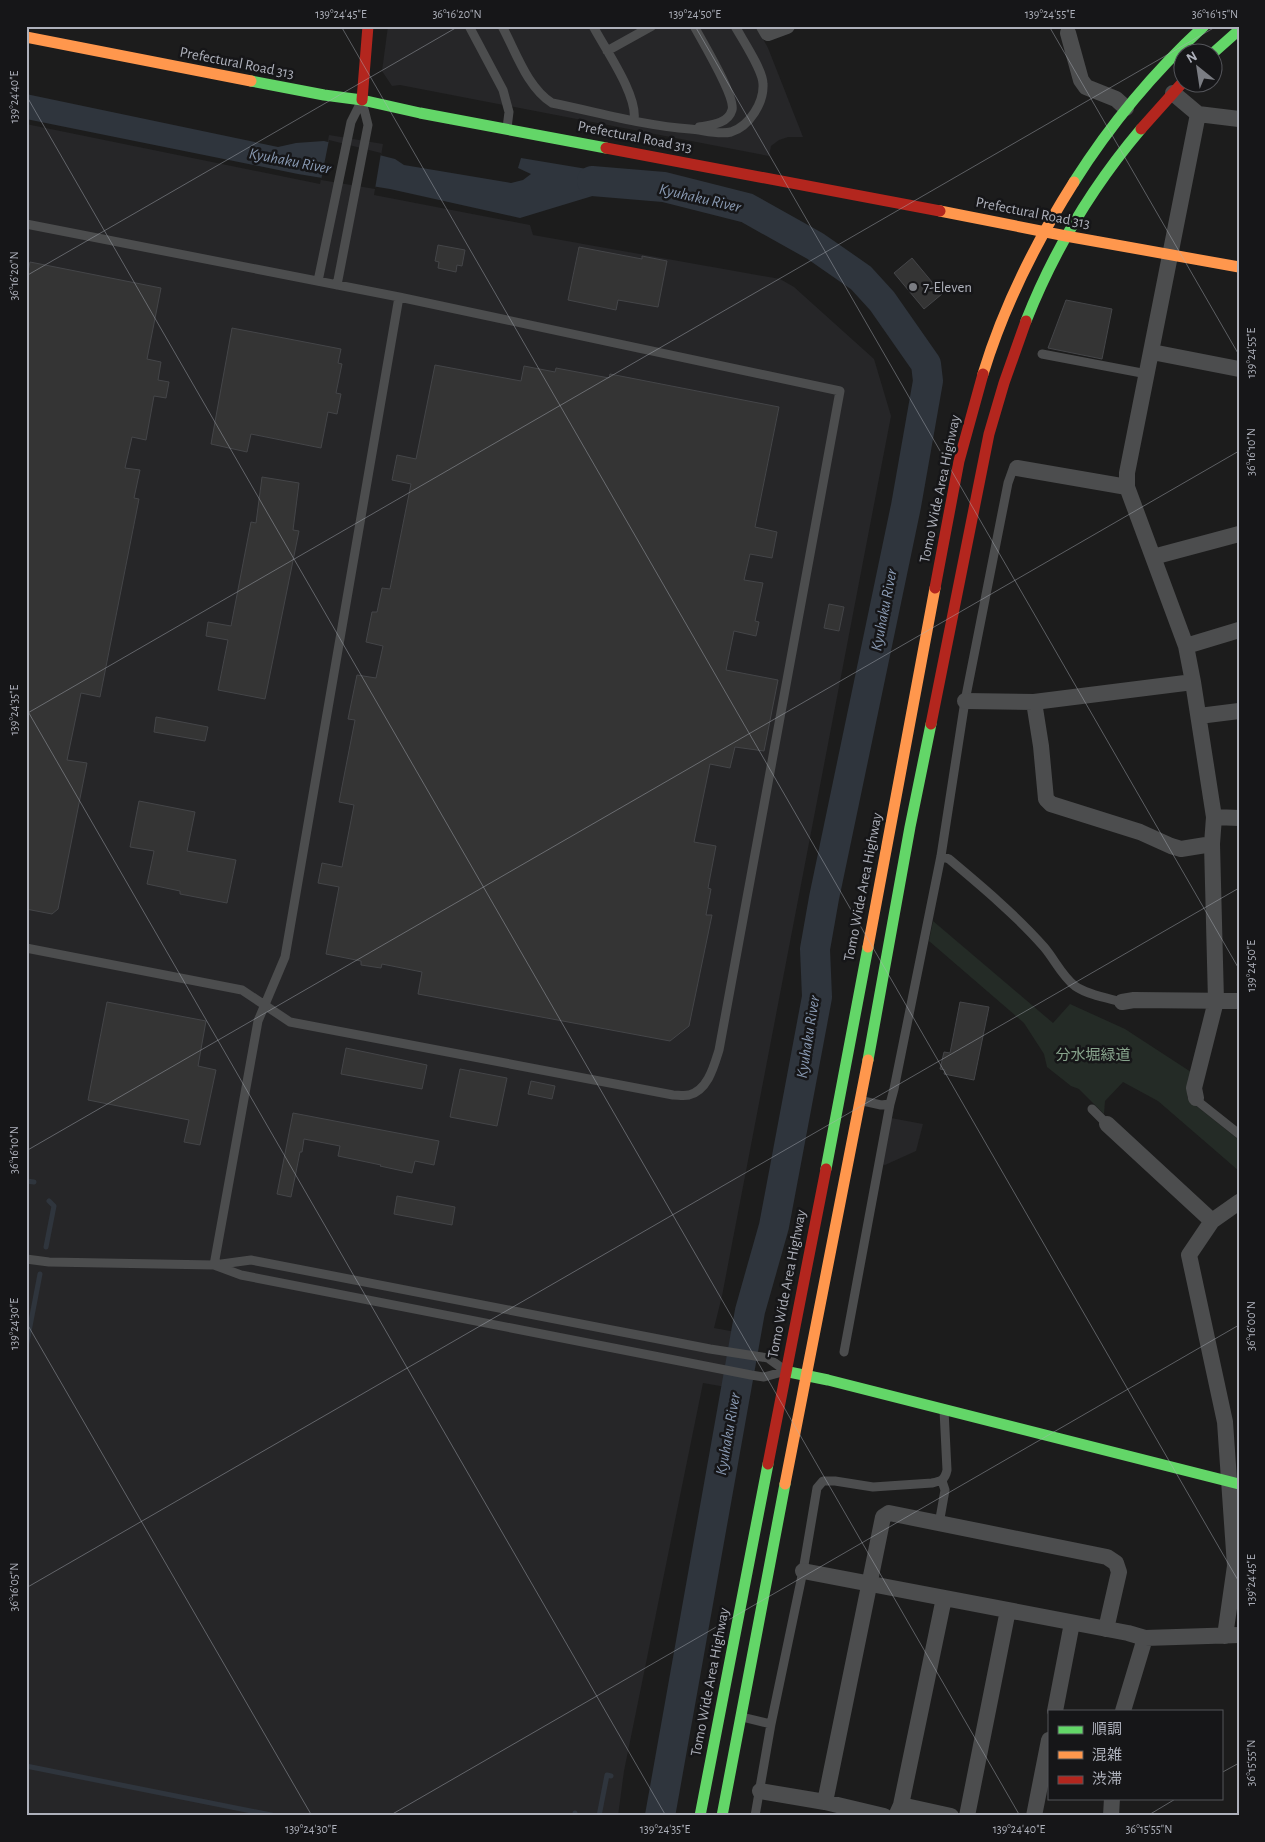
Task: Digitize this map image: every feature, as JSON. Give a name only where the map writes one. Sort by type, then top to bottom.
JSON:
[{"type":"main road","points":[[362,100],[368,26]]},
{"type":"main road","name":"Tomo Wide Area Highway","points":[[700,1816],[838,1106],[959,461],[985,365],[1004,314],[1043,231],[1075,177],[1126,108],[1204,26]]},
{"type":"main road","points":[[1222,45],[1239,30]]},
{"type":"main road","name":"Prefectural Road 313","points":[[26,37],[1066,236],[1239,267]]},
{"type":"main road","points":[[722,1816],[797,1421],[861,1101],[910,826],[989,434],[1007,370],[1034,299],[1066,236],[1085,204],[1131,141],[1174,92]]},
{"type":"main road","points":[[786,1371],[1234,1483]]},
{"type":"street","points":[[764,26],[768,34],[787,26]]},
{"type":"street","points":[[1068,33],[1081,80],[1086,87],[1116,99],[1126,108]]},
{"type":"street","points":[[1181,92],[1198,114],[1239,120]]},
{"type":"street","points":[[1196,1098],[1194,1088],[1216,1001],[1212,844],[1214,817],[1194,682],[1186,646],[1127,488],[1127,472],[1198,114]]},
{"type":"street","points":[[1152,352],[1239,369]]},
{"type":"street","points":[[1017,468],[1127,488]]},
{"type":"street","points":[[1153,557],[1239,534]]},
{"type":"street","points":[[1186,646],[1239,630]]},
{"type":"street","points":[[965,701],[1034,702],[1194,682]]},
{"type":"street","points":[[1034,702],[1041,746],[1046,799],[1050,804],[1140,832],[1176,848],[1187,849],[1212,844]]},
{"type":"street","points":[[1199,716],[1239,711]]},
{"type":"street","points":[[1214,817],[1239,818]]},
{"type":"street","points":[[1122,1002],[1134,1000],[1239,1001]]},
{"type":"street","points":[[1107,1124],[1212,1221]]},
{"type":"street","points":[[803,1571],[1128,1633],[1145,1638],[1232,1636],[1236,1566],[1234,1483],[1225,1422],[1189,1255],[1212,1221],[1239,1202]]},
{"type":"street","points":[[825,1802],[883,1517],[889,1513],[1107,1557],[1116,1563],[1119,1572],[1106,1629]]},
{"type":"street","points":[[944,1598],[898,1810],[951,1816]]},
{"type":"street","points":[[967,1816],[1008,1610]]},
{"type":"street","points":[[1054,1710],[1072,1623]]},
{"type":"street","points":[[1123,1710],[1145,1638]]},
{"type":"street","points":[[1034,1816],[1048,1745]]},
{"type":"street","points":[[760,1792],[825,1802],[884,1816]]},
{"type":"street","points":[[1111,1816],[1112,1800]]},
{"type":"lane","points":[[469,26],[504,90],[509,112],[507,128]]},
{"type":"lane","points":[[502,26],[530,79],[542,96],[552,103],[679,129],[718,133],[732,132],[747,121],[755,112],[761,100],[763,83],[759,71],[735,26]]},
{"type":"lane","points":[[593,26],[631,95],[635,110],[634,120]]},
{"type":"lane","points":[[606,51],[652,26]]},
{"type":"lane","points":[[689,129],[716,124],[726,120],[732,111],[733,103],[694,26]]},
{"type":"lane","points":[[318,281],[351,122],[362,100]]},
{"type":"lane","points":[[337,285],[368,125],[362,100]]},
{"type":"lane","points":[[26,224],[399,297],[840,391],[719,1050],[713,1071],[698,1090],[689,1095],[673,1095],[290,1022],[242,990],[26,948]]},
{"type":"lane","points":[[214,1265],[258,1021],[285,957],[399,297]]},
{"type":"lane","points":[[1042,354],[1147,374]]},
{"type":"lane","points":[[844,1352],[890,1104],[941,856],[965,701],[1008,483],[1011,472],[1017,468]]},
{"type":"lane","points":[[941,856],[949,859],[1002,906],[1044,947],[1065,976],[1076,986],[1102,997],[1122,1002]]},
{"type":"lane","points":[[1196,1098],[1239,1134]]},
{"type":"lane","points":[[861,1101],[881,1105],[890,1104]]},
{"type":"lane","points":[[1092,1109],[1107,1124]]},
{"type":"lane","points":[[26,1260],[214,1265],[252,1260],[710,1349],[768,1358],[786,1371]]},
{"type":"lane","points":[[214,1265],[241,1275],[751,1375],[764,1377],[786,1371]]},
{"type":"lane","points":[[756,1816],[771,1724],[803,1571],[817,1488],[823,1482],[835,1481],[873,1488],[942,1481],[947,1470],[944,1409]]},
{"type":"lane","points":[[940,1524],[945,1490],[942,1481]]},
{"type":"lane","points":[[741,1717],[771,1724]]},
{"type":"shaded area","points":[[388,26],[756,26],[768,48],[803,137],[788,137],[779,140],[771,146],[769,156],[400,85],[392,86],[382,71]]},
{"type":"shaded area","points":[[26,124],[320,184],[329,135],[383,144],[374,195],[530,225],[533,235],[780,279],[794,287],[874,359],[891,416],[722,1296],[714,1328],[758,1336],[748,1391],[703,1383],[624,1771],[618,1816],[26,1816]]},
{"type":"shaded area","points":[[891,1118],[923,1124],[916,1151],[885,1165],[881,1164]]},
{"type":"green space","name":"分水堀緑道","points":[[933,921],[1053,1023],[1070,1004],[1125,1029],[1191,1072],[1187,1097],[1239,1140],[1239,1171],[1158,1101],[1123,1082],[1105,1101],[1104,1114],[1079,1089],[1071,1086],[1047,1067],[1044,1054],[1024,1023],[929,941]]},
{"type":"water","points":[[26,94],[278,147],[296,143],[324,141],[395,159],[404,165],[511,183],[523,180],[531,174],[518,168],[521,158],[623,175],[632,184],[520,218],[390,189],[298,174],[26,119]]},
{"type":"pier","points":[[329,140],[381,153],[375,189],[321,180]]},
{"type":"building","points":[[438,245],[465,250],[462,266],[457,265],[456,272],[438,268],[439,262],[435,261]]},
{"type":"building","points":[[579,247],[642,259],[642,256],[667,261],[658,307],[618,300],[616,310],[568,300]]},
{"type":"building","points":[[912,258],[942,294],[924,309],[894,273]]},
{"type":"building","points":[[30,262],[161,288],[147,359],[161,362],[158,380],[169,382],[166,398],[154,396],[146,440],[132,437],[125,468],[140,470],[134,498],[139,499],[100,697],[81,693],[67,760],[87,763],[58,909],[52,914],[26,909],[26,280]]},
{"type":"building","points":[[1066,300],[1112,309],[1102,359],[1048,348]]},
{"type":"building","points":[[232,328],[341,349],[338,363],[342,364],[336,393],[341,394],[337,414],[328,412],[321,448],[251,434],[247,452],[211,444]]},
{"type":"building","points":[[435,365],[521,381],[524,366],[555,372],[556,368],[609,378],[610,374],[779,407],[755,527],[777,532],[772,558],[750,554],[744,580],[763,583],[755,621],[759,622],[756,636],[734,631],[726,670],[778,680],[764,751],[735,747],[730,768],[710,764],[694,842],[716,846],[708,888],[711,889],[706,915],[712,915],[689,1026],[670,1041],[418,994],[422,972],[382,964],[381,968],[361,965],[361,961],[326,954],[339,887],[318,883],[322,863],[342,867],[354,805],[339,802],[355,720],[348,719],[357,675],[376,678],[383,646],[366,642],[372,612],[377,612],[382,588],[390,589],[411,484],[392,480],[397,455],[416,459]]},
{"type":"building","points":[[262,477],[299,483],[293,530],[299,531],[265,699],[218,690],[228,640],[206,636],[208,622],[231,626],[251,522],[256,523]]},
{"type":"building","points":[[829,604],[844,607],[839,631],[824,628]]},
{"type":"building","points":[[156,717],[208,727],[205,741],[154,732]]},
{"type":"building","points":[[139,801],[195,812],[187,851],[236,860],[227,903],[180,894],[180,891],[147,884],[154,851],[130,847]]},
{"type":"building","points":[[107,1002],[206,1021],[198,1066],[216,1070],[200,1145],[184,1142],[189,1120],[88,1100]]},
{"type":"building","points":[[960,1002],[989,1007],[974,1080],[944,1074],[945,1070],[940,1069],[944,1052],[950,1053]]},
{"type":"building","points":[[346,1048],[427,1065],[422,1089],[341,1074]]},
{"type":"building","points":[[460,1069],[507,1078],[497,1126],[450,1117]]},
{"type":"building","points":[[531,1081],[555,1086],[552,1099],[528,1094]]},
{"type":"building","points":[[293,1113],[439,1141],[434,1165],[415,1161],[412,1173],[338,1156],[340,1146],[304,1139],[291,1197],[277,1194]]},
{"type":"building","points":[[397,1196],[455,1207],[452,1225],[394,1214]]},
{"type":"waterway","name":"Kyuhaku River","points":[[592,181],[664,187],[747,208],[815,246],[861,278],[882,301],[926,364],[928,381],[906,506],[824,898],[815,949],[817,997],[774,1226],[750,1311],[660,1816]]},
{"type":"waterway","points":[[26,1181],[34,1182]]},
{"type":"waterway","points":[[46,1247],[54,1206],[49,1201]]},
{"type":"waterway","points":[[26,1347],[40,1274]]},
{"type":"waterway","points":[[26,1766],[276,1816]]},
{"type":"waterway","points":[[599,1816],[607,1775],[611,1776]]},
{"type":"traffic: fast","points":[[1074,182],[1118,119],[1168,61],[1204,26]]},
{"type":"traffic: fast","points":[[1222,45],[1239,30]]},
{"type":"traffic: fast","points":[[251,81],[362,100],[420,113],[606,148]]},
{"type":"traffic: fast","points":[[1026,321],[1049,269],[1076,220],[1106,173],[1141,129]]},
{"type":"traffic: fast","points":[[868,1060],[910,827],[931,724]]},
{"type":"traffic: fast","points":[[826,1169],[868,947]]},
{"type":"traffic: fast","points":[[789,1372],[828,1380],[1239,1484]]},
{"type":"traffic: fast","points":[[700,1816],[768,1464]]},
{"type":"traffic: fast","points":[[722,1816],[785,1484]]},
{"type":"traffic: slow","points":[[26,37],[251,81]]},
{"type":"traffic: slow","points":[[983,374],[991,348],[1022,275],[1074,182]]},
{"type":"traffic: slow","points":[[940,211],[1239,267]]},
{"type":"traffic: slow","points":[[868,947],[935,588]]},
{"type":"traffic: slow","points":[[785,1484],[868,1060]]},
{"type":"traffic: jam","points":[[362,100],[368,26]]},
{"type":"traffic: jam","points":[[1141,129],[1174,92]]},
{"type":"traffic: jam","points":[[606,148],[940,211]]},
{"type":"traffic: jam","points":[[931,724],[989,434],[1004,383],[1026,321]]},
{"type":"traffic: jam","points":[[935,588],[959,461],[983,374]]},
{"type":"traffic: jam","points":[[768,1464],[826,1169]]},
{"type":"place","name":"7-Eleven","points":[[913,287]]}]
